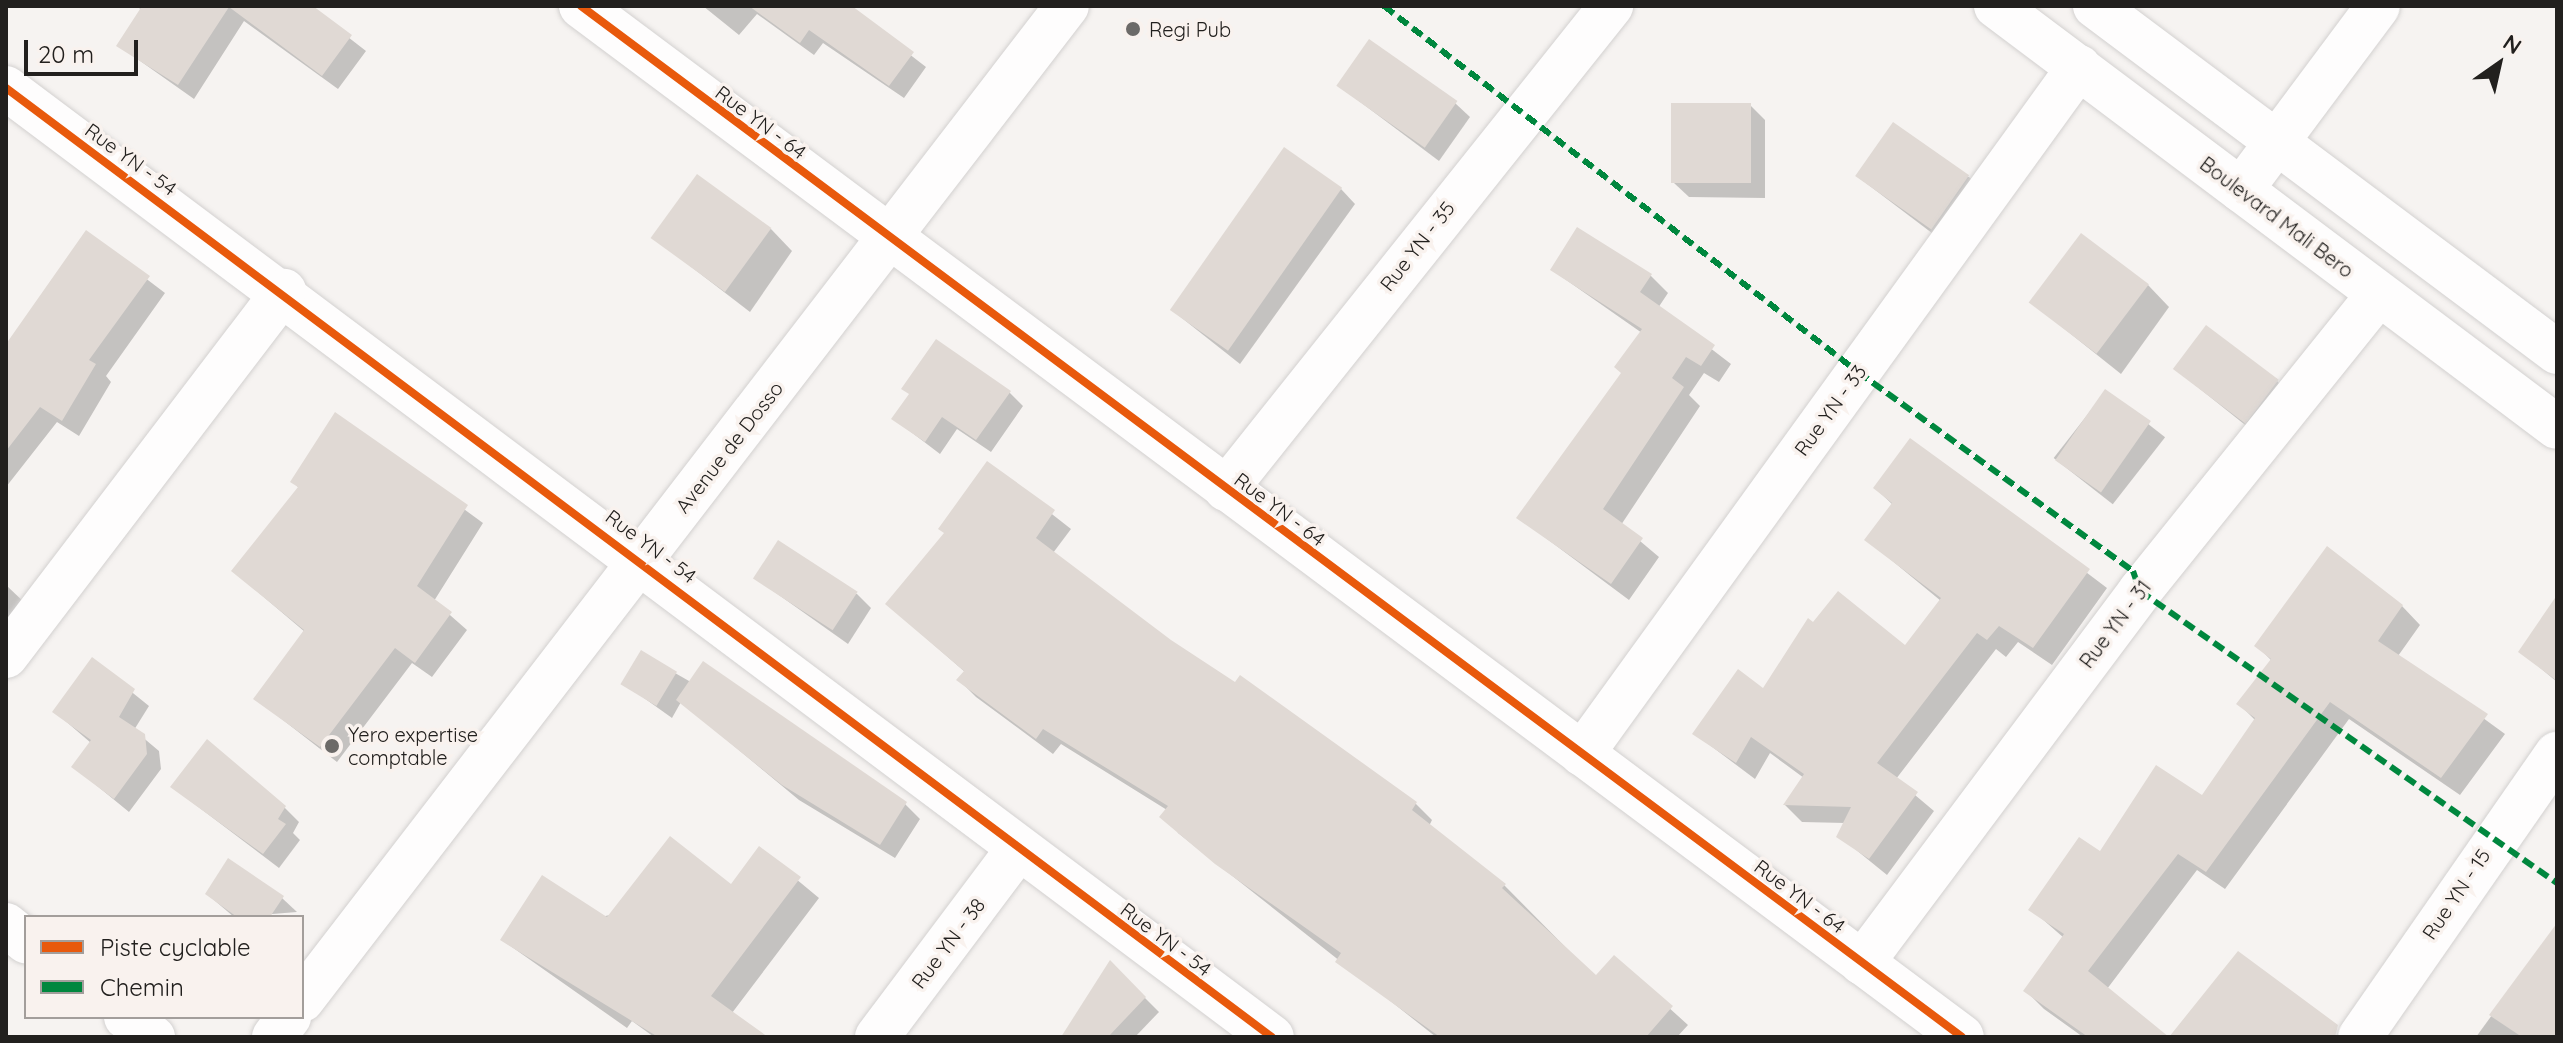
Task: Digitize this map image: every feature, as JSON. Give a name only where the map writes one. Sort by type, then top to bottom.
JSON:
[{"type":"street","name":"Rue YN - 64","points":[[581,6],[1962,1037]]},
{"type":"street","name":"Avenue de Dosso","points":[[304,997],[1067,6]]},
{"type":"street","name":"Rue YN - 35","points":[[1226,489],[1611,6]]},
{"type":"street","name":"Boulevard Mali Bero","points":[[1996,6],[2557,427]]},
{"type":"street","points":[[2095,6],[2557,352]]},
{"type":"street","points":[[2241,190],[2378,6]]},
{"type":"street","name":"Rue YN - 33","points":[[1582,754],[2079,67]]},
{"type":"street","name":"Rue YN - 54","points":[[6,88],[643,559],[1018,849],[1272,1037]]},
{"type":"street","points":[[6,656],[284,291]]},
{"type":"street","name":"Rue YN - 31","points":[[1862,963],[2140,591],[2379,294]]},
{"type":"street","name":"Rue YN - 15","points":[[2360,1037],[2557,754]]},
{"type":"street","name":"Rue YN - 38","points":[[877,1037],[1018,849]]},
{"type":"street","points":[[6,925],[24,939]]},
{"type":"street","points":[[129,1019],[153,1037]]},
{"type":"street","points":[[274,1037],[288,1019]]},
{"type":"building","points":[[142,6],[313,6],[352,35],[322,76],[229,7],[178,85],[116,46]]},
{"type":"building","points":[[749,6],[852,6],[914,52],[889,86],[809,30],[800,43]]},
{"type":"building","points":[[1369,39],[1457,101],[1425,148],[1336,86]]},
{"type":"building","points":[[1671,103],[1751,103],[1751,183],[1671,183]]},
{"type":"building","points":[[1893,122],[1969,175],[1931,229],[1855,176]]},
{"type":"building","points":[[1284,147],[1342,188],[1228,351],[1170,310]]},
{"type":"building","points":[[697,174],[771,228],[725,292],[651,238]]},
{"type":"building","points":[[1577,227],[1652,274],[1640,292],[1715,345],[1701,366],[1686,357],[1672,378],[1684,387],[1603,509],[1643,538],[1611,584],[1516,518],[1621,373],[1614,367],[1642,329],[1550,270]]},
{"type":"building","points":[[86,230],[150,276],[89,360],[96,364],[62,421],[40,407],[6,451],[6,344]]},
{"type":"building","points":[[2081,233],[2149,284],[2097,354],[2029,302]]},
{"type":"building","points":[[2206,325],[2279,380],[2246,424],[2173,369]]},
{"type":"building","points":[[936,339],[1011,391],[976,440],[942,417],[925,442],[891,419],[909,394],[901,389]]},
{"type":"building","points":[[2105,389],[2151,421],[2101,492],[2055,460]]},
{"type":"building","points":[[335,412],[468,505],[417,586],[452,612],[415,663],[395,648],[320,747],[253,699],[304,630],[231,571],[298,487],[290,482]]},
{"type":"building","points":[[1910,438],[2090,569],[2033,648],[1999,626],[1987,640],[1977,633],[1877,763],[1918,792],[1869,859],[1836,837],[1851,807],[1783,805],[1804,774],[1751,737],[1736,763],[1692,734],[1738,669],[1763,688],[1808,618],[1813,622],[1838,591],[1905,645],[1941,598],[1864,540],[1892,503],[1873,488]]},
{"type":"building","points":[[987,461],[1055,510],[1036,538],[1171,640],[1235,682],[1240,675],[1417,802],[1412,810],[1506,884],[1502,888],[1596,975],[1614,955],[1673,1006],[1646,1037],[1440,1037],[1335,962],[1341,953],[1215,864],[1159,817],[1168,806],[1043,729],[1036,739],[956,680],[964,671],[885,604],[944,533],[938,529]]},
{"type":"building","points":[[778,540],[858,592],[833,630],[753,579]]},
{"type":"building","points":[[2327,546],[2403,605],[2378,641],[2488,714],[2441,778],[2330,702],[2206,872],[2178,854],[2088,971],[2169,1037],[2088,1037],[2023,991],[2064,934],[2028,910],[2079,837],[2100,851],[2156,765],[2202,795],[2255,718],[2236,704],[2271,659],[2254,646]]},
{"type":"building","points":[[2557,595],[2557,681],[2518,652]]},
{"type":"building","points":[[641,650],[677,672],[656,706],[620,684]]},
{"type":"building","points":[[92,657],[135,689],[119,717],[145,734],[147,754],[114,799],[71,767],[91,740],[52,712]]},
{"type":"building","points":[[703,661],[907,802],[880,845],[782,785],[676,700]]},
{"type":"building","points":[[207,739],[286,806],[278,819],[286,824],[263,854],[170,787]]},
{"type":"building","points":[[670,836],[731,884],[759,846],[801,877],[711,996],[768,1037],[658,1037],[500,940],[542,875],[607,917]]},
{"type":"building","points":[[228,858],[284,896],[271,915],[234,915],[205,894]]},
{"type":"building","points":[[2557,923],[2557,1037],[2522,1037],[2489,1015]]},
{"type":"building","points":[[2238,951],[2338,1025],[2335,1037],[2169,1037]]},
{"type":"building","points":[[1110,960],[1146,997],[1108,1037],[1061,1037]]},
{"type":"marked path","points":[[1384,6],[1858,372],[2133,571],[2140,591],[2557,883]]},
{"type":"cycle path","points":[[581,6],[1962,1037]]},
{"type":"cycle path","points":[[6,88],[1272,1037]]},
{"type":"place","name":"Regi Pub","points":[[1133,29]]},
{"type":"place","name":"Yero expertise comptable","points":[[332,746]]}]
